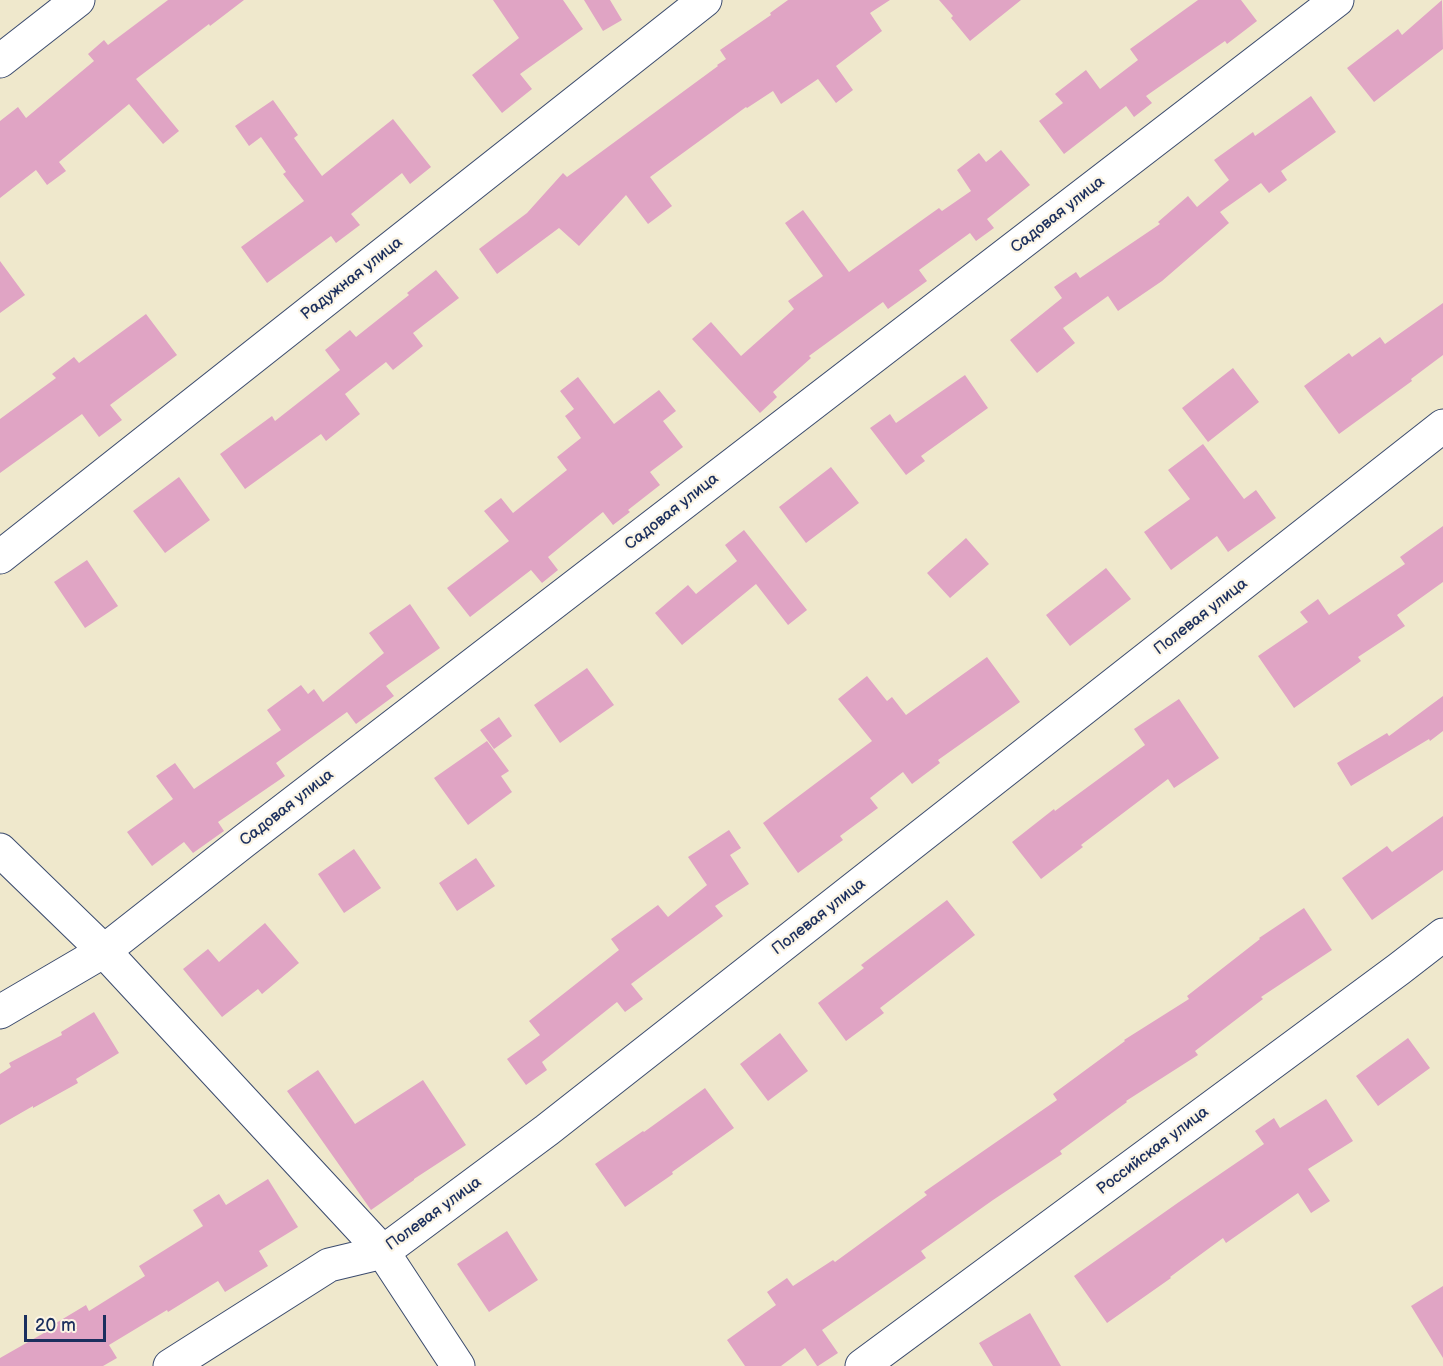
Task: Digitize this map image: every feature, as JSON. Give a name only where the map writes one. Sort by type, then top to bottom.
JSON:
[{"type":"street","points":[[0,62],[78,0]]},
{"type":"street","name":"Радужная улица","points":[[0,557],[705,0]]},
{"type":"street","name":"Садовая улица","points":[[0,1012],[105,951],[244,841],[1337,0]]},
{"type":"street","name":"Полевая улица","points":[[170,1366],[329,1265],[383,1252],[557,1123],[1443,426]]},
{"type":"street","points":[[0,850],[105,951],[383,1252],[458,1366]]},
{"type":"street","name":"Российская улица","points":[[862,1366],[1443,935]]},
{"type":"building","points":[[168,0],[244,0],[136,79],[179,131],[163,144],[129,104],[59,162],[66,171],[47,185],[36,170],[0,198],[0,121],[18,107],[26,118],[94,61],[88,54],[104,40],[108,45]]},
{"type":"building","points":[[493,0],[563,0],[583,29],[520,74],[532,89],[502,113],[472,75],[519,38]]},
{"type":"building","points":[[584,0],[610,0],[622,20],[603,31]]},
{"type":"building","points":[[788,0],[890,0],[870,13],[882,31],[836,66],[853,90],[836,103],[818,79],[781,104],[773,91],[746,107],[650,177],[672,206],[648,224],[626,195],[579,246],[559,228],[497,274],[479,249],[527,213],[563,173],[567,177],[718,66],[726,59],[720,50],[771,15],[770,13]]},
{"type":"building","points":[[939,0],[1021,0],[970,41]]},
{"type":"building","points":[[1198,0],[1241,0],[1257,21],[1227,44],[1225,41],[1146,96],[1152,103],[1134,117],[1126,106],[1064,154],[1039,121],[1063,103],[1055,94],[1086,70],[1100,89],[1138,60],[1130,49]]},
{"type":"building","points":[[1442,0],[1443,49],[1374,102],[1347,68],[1398,29],[1402,35]]},
{"type":"building","points":[[1311,96],[1336,132],[1281,171],[1287,180],[1269,193],[1261,183],[1220,212],[1229,223],[1162,281],[1118,311],[1108,296],[1063,328],[1075,343],[1037,373],[1010,340],[1062,298],[1054,287],[1076,272],[1080,278],[1160,224],[1158,222],[1188,196],[1197,207],[1229,180],[1214,160],[1253,132],[1255,136]]},
{"type":"building","points":[[273,100],[298,135],[294,138],[322,176],[393,119],[431,167],[410,184],[402,173],[351,214],[360,225],[336,243],[331,236],[267,283],[241,247],[304,201],[283,174],[286,172],[261,137],[249,146],[235,126]]},
{"type":"building","points":[[1001,150],[1030,185],[987,219],[994,228],[976,241],[970,233],[919,270],[927,281],[888,309],[883,302],[809,356],[811,358],[773,392],[777,397],[760,413],[692,339],[711,322],[741,356],[794,309],[788,301],[823,276],[785,223],[803,210],[849,272],[939,208],[942,211],[971,191],[957,170],[979,153],[986,162]]},
{"type":"building","points":[[0,261],[25,295],[0,313]]},
{"type":"building","points":[[436,270],[459,298],[413,333],[423,346],[393,370],[386,362],[345,394],[360,414],[326,441],[321,434],[245,489],[220,454],[272,416],[275,421],[340,370],[325,350],[350,330],[356,337],[409,295],[407,293]]},
{"type":"building","points":[[1443,303],[1443,355],[1411,379],[1412,381],[1339,434],[1304,386],[1349,353],[1352,357],[1380,337],[1385,344]]},
{"type":"building","points":[[146,314],[177,355],[110,405],[122,420],[99,437],[82,414],[0,473],[0,419],[56,378],[52,374],[74,357],[79,363]]},
{"type":"building","points":[[1233,368],[1259,402],[1208,442],[1182,408]]},
{"type":"building","points":[[965,375],[988,408],[921,456],[925,461],[906,475],[870,428],[890,414],[896,423]]},
{"type":"building","points":[[578,377],[614,424],[659,390],[676,411],[663,421],[683,447],[650,472],[660,485],[628,510],[630,512],[613,525],[603,512],[548,557],[558,570],[542,583],[531,570],[470,617],[447,588],[509,541],[484,511],[501,498],[513,513],[567,470],[557,457],[581,438],[565,416],[574,409],[560,391]]},
{"type":"building","points":[[1203,444],[1244,499],[1256,490],[1276,518],[1228,552],[1217,536],[1171,570],[1144,532],[1190,499],[1168,470]]},
{"type":"building","points":[[831,467],[859,503],[806,543],[779,507]]},
{"type":"building","points":[[179,477],[210,520],[165,553],[133,511]]},
{"type":"building","points":[[1443,526],[1443,582],[1397,615],[1405,626],[1358,657],[1361,661],[1294,708],[1258,656],[1308,622],[1300,612],[1318,599],[1329,615],[1405,564],[1400,557]]},
{"type":"building","points":[[744,530],[807,610],[788,625],[756,584],[682,645],[655,613],[688,585],[696,594],[737,561],[725,545]]},
{"type":"building","points":[[966,538],[989,564],[950,598],[927,573]]},
{"type":"building","points":[[87,560],[118,606],[85,628],[54,582]]},
{"type":"building","points":[[1106,568],[1131,599],[1070,646],[1046,615]]},
{"type":"building","points":[[410,604],[440,648],[386,686],[394,696],[356,724],[347,712],[276,763],[285,776],[218,822],[224,831],[193,853],[184,842],[152,866],[127,832],[173,799],[156,776],[175,763],[194,789],[281,730],[267,710],[301,685],[308,694],[314,689],[323,702],[384,653],[369,633]]},
{"type":"building","points":[[987,657],[1020,702],[938,760],[940,763],[912,784],[903,772],[870,798],[878,808],[840,836],[843,840],[798,873],[763,823],[872,741],[838,699],[867,676],[887,701],[892,697],[906,715]]},
{"type":"building","points":[[587,668],[614,705],[560,743],[534,705]]},
{"type":"building","points":[[1443,696],[1443,731],[1430,741],[1429,739],[1351,786],[1337,763],[1387,733],[1389,736]]},
{"type":"building","points":[[1179,699],[1219,758],[1174,788],[1168,779],[1081,845],[1083,847],[1041,879],[1012,842],[1054,809],[1055,811],[1145,745],[1134,729]]},
{"type":"building","points":[[499,717],[512,736],[494,749],[480,730]]},
{"type":"building","points":[[487,741],[509,771],[501,776],[512,792],[468,825],[434,778]]},
{"type":"building","points":[[1443,816],[1443,870],[1372,920],[1342,878],[1387,846],[1392,852]]},
{"type":"building","points":[[729,830],[741,848],[730,855],[749,884],[715,906],[723,916],[631,984],[643,999],[625,1012],[617,1002],[542,1062],[547,1070],[526,1085],[507,1059],[540,1035],[529,1021],[619,950],[611,939],[658,905],[668,917],[707,885],[688,857]]},
{"type":"building","points":[[354,849],[381,888],[344,913],[318,874]]},
{"type":"building","points":[[476,858],[495,886],[457,911],[439,883]]},
{"type":"building","points":[[947,900],[975,935],[880,1008],[884,1013],[846,1041],[818,1003],[864,968],[861,965]]},
{"type":"building","points":[[1304,908],[1332,950],[1261,997],[1263,999],[1195,1051],[1198,1055],[1126,1101],[1060,1151],[1062,1154],[921,1251],[926,1258],[822,1330],[838,1353],[818,1366],[805,1348],[781,1366],[745,1366],[727,1340],[776,1305],[767,1292],[787,1278],[793,1286],[833,1260],[835,1262],[927,1195],[924,1192],[1057,1100],[1053,1094],[1124,1040],[1189,999],[1187,996],[1259,938]]},
{"type":"building","points":[[265,923],[299,963],[262,994],[258,989],[222,1017],[183,969],[208,949],[219,962]]},
{"type":"building","points":[[94,1012],[119,1053],[76,1079],[78,1083],[0,1125],[0,1074],[11,1067],[9,1063],[62,1035],[61,1032]]},
{"type":"building","points":[[780,1033],[808,1071],[768,1101],[740,1064]]},
{"type":"building","points":[[1408,1038],[1430,1068],[1378,1106],[1356,1076]]},
{"type":"building","points":[[318,1070],[355,1124],[423,1080],[466,1145],[371,1210],[287,1091]]},
{"type":"building","points":[[705,1088],[734,1128],[625,1207],[595,1164]]},
{"type":"building","points":[[1326,1099],[1353,1141],[1308,1169],[1330,1201],[1311,1213],[1298,1193],[1226,1243],[1223,1238],[1107,1323],[1074,1276],[1264,1144],[1255,1131],[1274,1118],[1280,1128]]},
{"type":"building","points":[[268,1179],[298,1227],[259,1251],[268,1266],[225,1292],[218,1281],[109,1345],[117,1358],[103,1366],[0,1366],[0,1358],[58,1325],[56,1323],[86,1305],[89,1311],[145,1276],[139,1266],[203,1226],[193,1210],[219,1194],[226,1205]]},
{"type":"building","points":[[507,1231],[538,1280],[489,1312],[457,1264]]},
{"type":"building","points":[[1443,1286],[1443,1358],[1411,1306]]},
{"type":"building","points":[[1030,1313],[1061,1366],[993,1366],[979,1343]]}]
